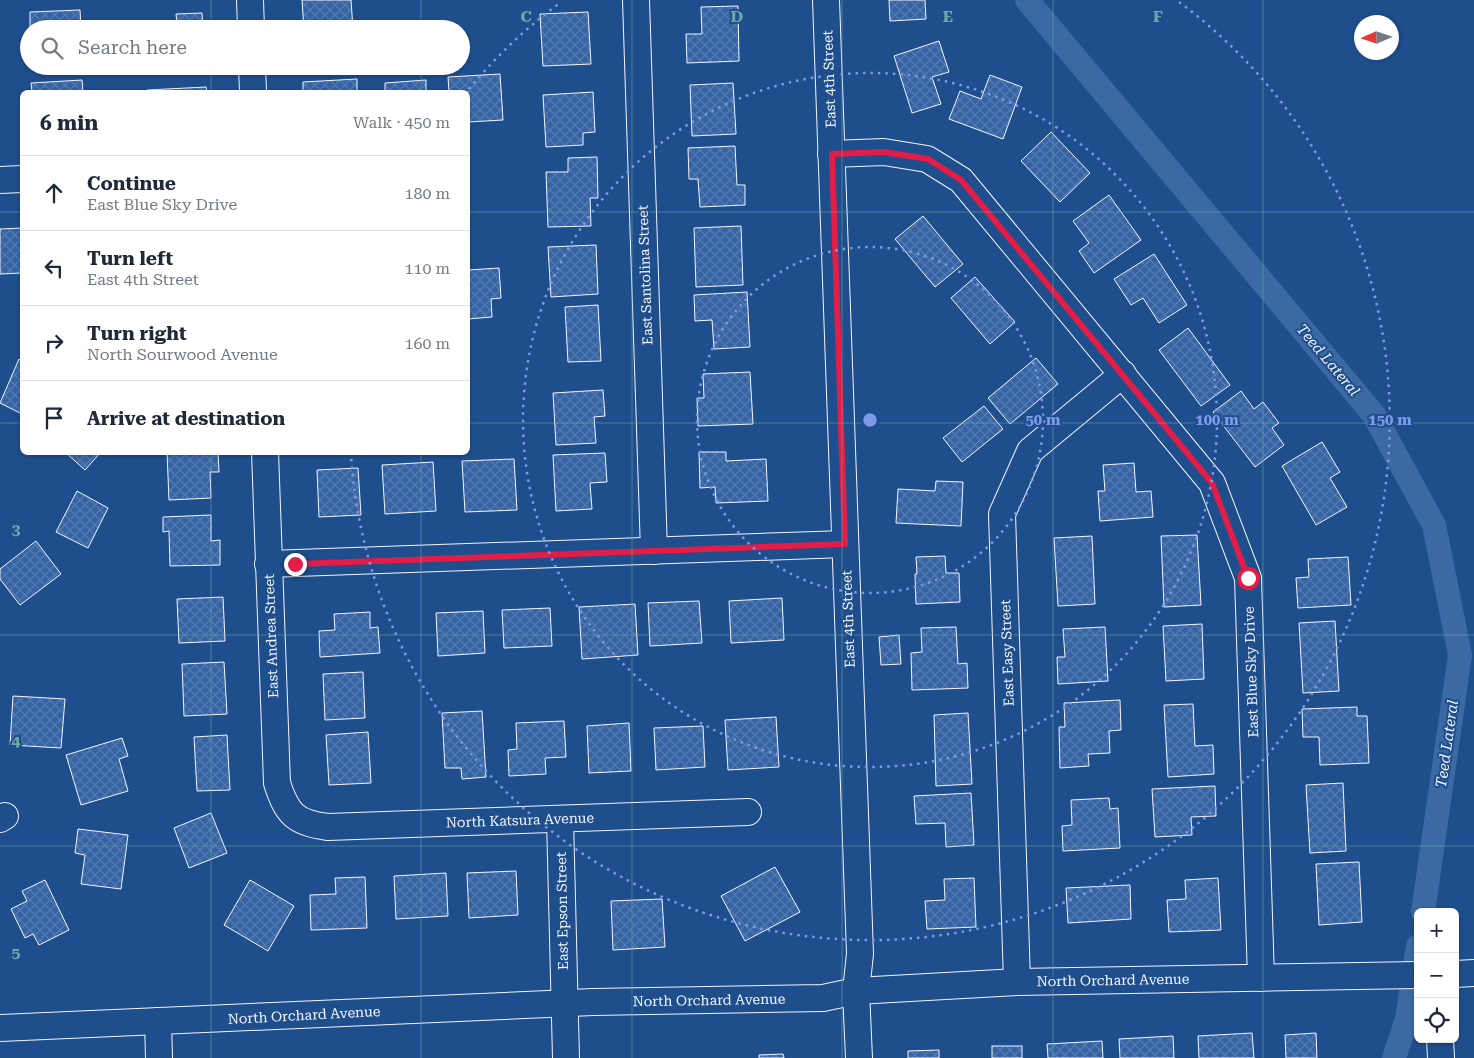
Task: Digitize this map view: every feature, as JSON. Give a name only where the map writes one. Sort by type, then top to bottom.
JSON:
[{"type":"street","points":[[250,0],[251,20]]},
{"type":"street","name":"East Santolina Street","points":[[636,0],[654,551]]},
{"type":"street","name":"East 4th Street","points":[[826,0],[860,954],[856,991],[859,1058]]},
{"type":"street","points":[[252,75],[253,90]]},
{"type":"street","name":"East Blue Sky Drive","points":[[832,154],[884,152],[928,159],[961,180],[1212,483],[1248,578],[1261,978]]},
{"type":"street","points":[[0,180],[20,179]]},
{"type":"street","name":"East Easy Street","points":[[1017,982],[1002,514],[1030,450],[1123,374]]},
{"type":"street","name":"East Andrea Street","points":[[265,455],[277,783],[282,799],[293,816]]},
{"type":"street","points":[[268,564],[845,544]]},
{"type":"street","name":"North Katsura Avenue","points":[[293,816],[310,825],[328,827],[748,812]]},
{"type":"street","name":"East Epson Street","points":[[560,819],[566,1058]]},
{"type":"street","points":[[1459,974],[1474,973]]},
{"type":"street","name":"North Orchard Avenue","points":[[0,1028],[564,1004],[823,998],[856,991],[1017,982],[1413,975]]},
{"type":"street","points":[[158,1021],[159,1058]]},
{"type":"street","points":[[1440,1043],[1441,1058]]},
{"type":"building","points":[[302,0],[351,0],[352,20],[303,20]]},
{"type":"building","points":[[889,0],[925,0],[926,19],[890,21]]},
{"type":"building","points":[[738,6],[739,61],[687,63],[686,34],[702,34],[701,7]]},
{"type":"building","points":[[80,10],[81,20],[30,20],[30,12]]},
{"type":"building","points":[[588,12],[591,64],[543,66],[540,14]]},
{"type":"building","points":[[202,13],[202,20],[177,20],[176,14]]},
{"type":"building","points":[[939,41],[949,72],[932,77],[941,104],[912,113],[894,56]]},
{"type":"building","points":[[500,74],[503,120],[470,122],[470,90],[449,90],[448,77]]},
{"type":"building","points":[[990,75],[1022,87],[1003,139],[949,119],[960,91],[981,99]]},
{"type":"building","points":[[357,79],[357,90],[303,90],[303,82]]},
{"type":"building","points":[[82,80],[83,90],[32,90],[31,83]]},
{"type":"building","points":[[426,80],[426,90],[385,90],[385,83]]},
{"type":"building","points":[[733,83],[736,134],[692,136],[690,85]]},
{"type":"building","points":[[206,87],[207,90],[147,90]]},
{"type":"building","points":[[593,92],[595,132],[583,133],[583,145],[546,147],[543,95]]},
{"type":"building","points":[[1051,132],[1090,173],[1060,202],[1021,161]]},
{"type":"building","points":[[735,146],[737,185],[745,185],[745,205],[700,207],[698,179],[689,179],[688,148]]},
{"type":"building","points":[[597,157],[598,198],[590,198],[591,226],[548,227],[546,172],[568,172],[568,158]]},
{"type":"building","points":[[1109,195],[1141,240],[1094,273],[1079,251],[1089,243],[1073,221]]},
{"type":"building","points":[[923,216],[963,264],[935,287],[895,239]]},
{"type":"building","points":[[741,226],[743,285],[696,287],[694,228]]},
{"type":"building","points":[[20,228],[20,273],[0,274],[0,229]]},
{"type":"building","points":[[596,245],[598,294],[551,297],[548,247]]},
{"type":"building","points":[[1154,254],[1187,305],[1159,323],[1143,298],[1131,305],[1114,279]]},
{"type":"building","points":[[499,268],[501,298],[491,299],[492,317],[470,319],[470,270]]},
{"type":"building","points":[[975,277],[1015,322],[990,344],[951,298]]},
{"type":"building","points":[[747,292],[750,347],[714,349],[712,320],[695,321],[694,295]]},
{"type":"building","points":[[598,305],[601,361],[568,362],[565,307]]},
{"type":"building","points":[[1188,328],[1230,385],[1201,406],[1159,350]]},
{"type":"building","points":[[1036,358],[1058,384],[1010,424],[988,398]]},
{"type":"building","points":[[19,359],[20,413],[0,403]]},
{"type":"building","points":[[750,372],[753,424],[698,426],[697,398],[704,398],[703,374]]},
{"type":"building","points":[[603,390],[605,416],[594,417],[596,443],[556,445],[553,393]]},
{"type":"building","points":[[1241,391],[1254,409],[1263,402],[1279,423],[1272,428],[1284,445],[1255,467],[1213,412]]},
{"type":"building","points":[[984,406],[1003,429],[962,462],[943,438]]},
{"type":"building","points":[[1322,442],[1340,472],[1330,478],[1347,507],[1316,525],[1282,466]]},
{"type":"building","points":[[699,452],[726,452],[726,461],[766,459],[768,501],[716,503],[715,487],[700,488]]},
{"type":"building","points":[[605,453],[607,482],[590,483],[592,509],[556,511],[553,455]]},
{"type":"building","points":[[68,455],[98,455],[85,470]]},
{"type":"building","points":[[167,455],[218,455],[219,472],[210,472],[211,498],[169,500]]},
{"type":"building","points":[[514,459],[517,510],[465,512],[462,461]]},
{"type":"building","points":[[433,462],[436,511],[385,514],[382,465]]},
{"type":"building","points":[[1134,463],[1136,492],[1151,491],[1153,517],[1100,521],[1098,491],[1105,491],[1103,465]]},
{"type":"building","points":[[358,468],[361,515],[319,517],[317,470]]},
{"type":"building","points":[[936,481],[963,482],[961,526],[896,523],[898,489],[935,491]]},
{"type":"building","points":[[77,491],[108,508],[88,548],[56,532]]},
{"type":"building","points":[[211,515],[211,541],[220,540],[220,565],[170,566],[169,531],[163,532],[163,517]]},
{"type":"building","points":[[1197,535],[1201,605],[1164,607],[1161,536]]},
{"type":"building","points":[[1092,536],[1095,604],[1058,606],[1054,538]]},
{"type":"building","points":[[36,541],[61,574],[20,605],[0,579],[0,569]]},
{"type":"building","points":[[945,556],[946,573],[959,573],[960,602],[916,604],[916,557]]},
{"type":"building","points":[[1348,557],[1351,605],[1298,608],[1296,578],[1309,577],[1308,559]]},
{"type":"building","points":[[223,597],[225,641],[179,643],[177,599]]},
{"type":"building","points":[[782,598],[784,640],[731,643],[729,601]]},
{"type":"building","points":[[699,601],[702,643],[650,646],[648,603]]},
{"type":"building","points":[[635,604],[638,655],[582,659],[579,607]]},
{"type":"building","points":[[550,608],[552,646],[504,648],[502,610]]},
{"type":"building","points":[[483,611],[485,653],[438,656],[436,613]]},
{"type":"building","points":[[370,612],[370,628],[378,627],[380,653],[320,657],[319,631],[335,630],[334,614]]},
{"type":"building","points":[[1335,621],[1339,691],[1303,693],[1299,623]]},
{"type":"building","points":[[1202,624],[1204,679],[1166,681],[1163,626]]},
{"type":"building","points":[[956,627],[958,664],[967,663],[968,688],[912,690],[911,653],[922,652],[921,628]]},
{"type":"building","points":[[1105,627],[1108,681],[1058,684],[1057,657],[1065,657],[1063,629]]},
{"type":"building","points":[[899,635],[901,664],[881,665],[879,637]]},
{"type":"building","points":[[224,662],[227,714],[184,716],[182,664]]},
{"type":"building","points":[[363,672],[365,718],[325,720],[323,674]]},
{"type":"building","points":[[13,696],[65,699],[61,748],[10,745]]},
{"type":"building","points":[[1120,700],[1121,730],[1109,731],[1110,753],[1088,754],[1089,766],[1060,768],[1059,727],[1065,727],[1064,703]]},
{"type":"building","points":[[1193,704],[1195,746],[1213,745],[1214,774],[1168,777],[1164,705]]},
{"type":"building","points":[[1357,707],[1357,716],[1367,716],[1369,763],[1320,765],[1319,737],[1303,737],[1302,709]]},
{"type":"building","points":[[482,711],[486,777],[462,779],[461,768],[445,768],[442,713]]},
{"type":"building","points":[[968,713],[972,784],[936,786],[934,715]]},
{"type":"building","points":[[776,717],[779,767],[728,770],[725,720]]},
{"type":"building","points":[[564,721],[566,757],[545,758],[546,774],[509,776],[508,750],[517,749],[516,723]]},
{"type":"building","points":[[629,723],[631,771],[589,773],[587,726]]},
{"type":"building","points":[[703,726],[705,767],[656,770],[654,728]]},
{"type":"building","points":[[368,732],[371,783],[329,785],[326,735]]},
{"type":"building","points":[[227,735],[230,790],[197,791],[194,737]]},
{"type":"building","points":[[122,738],[128,756],[119,759],[128,791],[81,805],[66,755]]},
{"type":"building","points":[[1343,783],[1346,851],[1310,853],[1306,785]]},
{"type":"building","points":[[1215,786],[1216,816],[1191,817],[1192,835],[1155,837],[1152,789]]},
{"type":"building","points":[[971,793],[974,845],[946,847],[945,823],[916,824],[914,796]]},
{"type":"building","points":[[1109,798],[1110,809],[1118,808],[1120,848],[1063,851],[1062,826],[1072,825],[1071,800]]},
{"type":"building","points":[[211,813],[227,853],[189,868],[174,828]]},
{"type":"building","points":[[78,829],[128,835],[121,889],[81,884],[85,855],[75,853]]},
{"type":"building","points":[[1359,862],[1362,922],[1319,925],[1316,864]]},
{"type":"building","points":[[775,867],[800,912],[745,941],[721,896]]},
{"type":"building","points":[[516,871],[518,915],[469,918],[467,873]]},
{"type":"building","points":[[446,873],[448,916],[396,919],[394,876]]},
{"type":"building","points":[[365,877],[367,928],[311,930],[310,895],[336,894],[335,878]]},
{"type":"building","points":[[974,878],[976,927],[927,929],[925,901],[945,900],[944,879]]},
{"type":"building","points":[[1218,878],[1221,930],[1169,932],[1167,900],[1186,899],[1185,880]]},
{"type":"building","points":[[45,880],[69,930],[39,945],[33,934],[25,938],[11,909],[27,901],[22,891]]},
{"type":"building","points":[[250,880],[294,906],[268,951],[224,925]]},
{"type":"building","points":[[1130,885],[1131,919],[1068,923],[1066,888]]},
{"type":"building","points":[[662,899],[665,947],[613,950],[611,901]]},
{"type":"building","points":[[1252,1033],[1254,1058],[1199,1058],[1198,1036]]},
{"type":"building","points":[[1316,1033],[1317,1058],[1286,1058],[1285,1035]]},
{"type":"building","points":[[1173,1036],[1174,1058],[1120,1058],[1119,1039]]},
{"type":"building","points":[[1102,1041],[1103,1058],[1048,1058],[1047,1044]]},
{"type":"building","points":[[992,1046],[1022,1046],[1022,1058],[992,1058]]},
{"type":"building","points":[[939,1050],[939,1058],[908,1058],[908,1051]]},
{"type":"building","points":[[783,1054],[784,1058],[759,1058],[759,1055]]},
{"type":"waterway","name":"Teed Lateral","points":[[1027,0],[1374,415],[1434,525],[1460,655],[1424,908]]},
{"type":"waterway","name":"Teed Lateral","points":[[1394,1058],[1407,1019],[1417,953]]},
{"type":"route","points":[[295,564],[845,544],[832,154],[884,152],[928,159],[961,180],[1212,483],[1248,578]]}]
